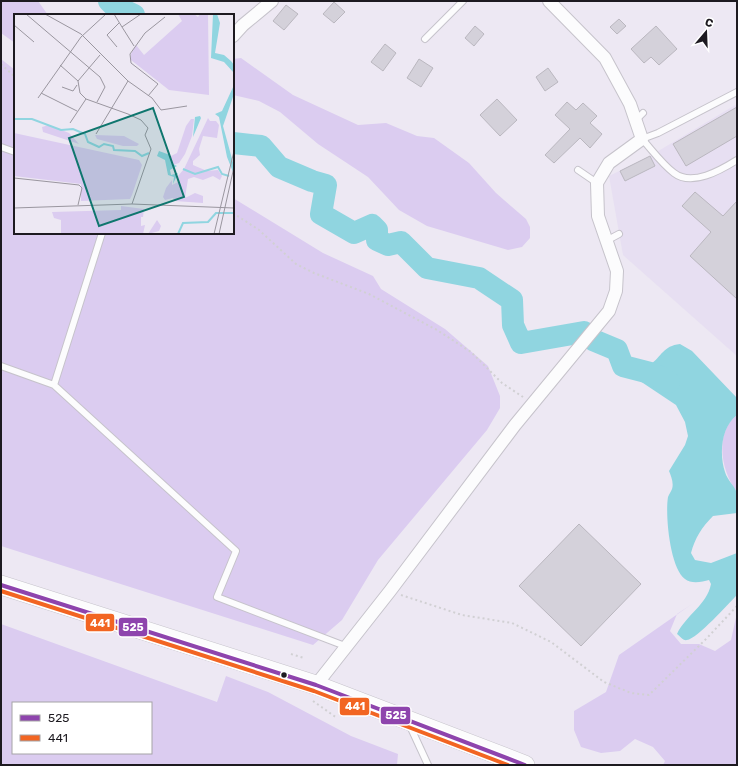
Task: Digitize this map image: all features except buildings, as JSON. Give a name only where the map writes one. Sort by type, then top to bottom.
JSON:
[{"type":"main road","points":[[1,585],[316,685],[525,765]]},
{"type":"street","points":[[234,35],[243,25],[272,1]]},
{"type":"street","points":[[316,685],[345,646],[390,591],[532,404],[609,311],[616,292],[617,271],[598,216],[597,183],[609,163],[642,139],[639,117],[630,104],[605,58],[549,1]]},
{"type":"lane","points":[[425,39],[462,1]]},
{"type":"lane","points":[[737,92],[658,134],[642,139],[675,174],[696,179],[722,170],[737,160]]},
{"type":"lane","points":[[1,147],[14,152]]},
{"type":"lane","points":[[578,170],[597,183]]},
{"type":"lane","points":[[54,385],[102,234]]},
{"type":"lane","points":[[606,241],[619,234]]},
{"type":"lane","points":[[1,366],[54,385],[236,551],[217,597],[345,646]]},
{"type":"lane","points":[[407,720],[428,763],[420,765]]},
{"type":"path","points":[[1,64],[14,76]]},
{"type":"path","points":[[234,214],[259,230],[296,264],[314,273],[369,294],[442,334],[470,352],[502,383],[532,404]]},
{"type":"path","points":[[390,591],[419,602],[462,615],[512,623],[551,642],[604,682],[631,694],[649,695],[737,606]]},
{"type":"path","points":[[291,654],[304,658]]},
{"type":"shaded area","points":[[1,1],[38,1],[47,14],[14,14],[14,42],[1,33]]},
{"type":"shaded area","points":[[241,58],[293,95],[358,125],[386,123],[417,136],[434,138],[469,163],[496,193],[526,219],[530,227],[530,238],[522,247],[508,250],[427,226],[399,210],[368,177],[318,144],[280,112],[259,101],[234,95],[234,59]]},
{"type":"shaded area","points":[[1,59],[14,69],[14,234],[234,234],[234,199],[323,253],[373,276],[381,289],[445,329],[488,366],[500,396],[500,408],[487,430],[378,560],[342,620],[313,645],[1,546]]},
{"type":"shaded area","points":[[737,104],[737,356],[623,255],[609,176],[650,156]]},
{"type":"shaded area","points":[[737,415],[737,492],[731,484],[727,474],[722,452],[725,431],[730,422]]},
{"type":"shaded area","points":[[737,613],[737,765],[663,765],[665,761],[653,747],[635,739],[620,751],[601,753],[581,747],[574,730],[574,711],[606,692],[619,655],[677,615],[670,631],[681,644],[699,644],[715,651],[731,640]]},
{"type":"shaded area","points":[[1,624],[217,702],[226,676],[268,692],[351,736],[398,754],[397,765],[1,765]]},
{"type":"water","points":[[680,344],[692,351],[737,398],[737,415],[728,426],[725,434],[722,457],[725,472],[737,494],[737,513],[713,516],[699,533],[691,553],[695,560],[711,563],[737,553],[737,595],[698,634],[687,640],[683,639],[677,634],[681,627],[701,604],[709,591],[711,584],[709,580],[693,582],[685,579],[680,573],[676,564],[670,541],[667,505],[668,497],[673,484],[669,471],[685,445],[688,436],[685,422],[676,405],[637,379],[637,374],[654,362],[666,349]]},
{"type":"waterway","points":[[109,1],[113,5],[132,14]]},
{"type":"waterway","points":[[234,143],[261,146],[279,167],[312,181],[326,185],[321,214],[354,233],[372,225],[377,230],[377,240],[388,245],[401,242],[427,268],[479,278],[512,300],[513,325],[521,343],[584,332]]},
{"type":"waterway","points":[[593,340],[617,350],[623,366],[654,374],[669,382]]},
{"type":"transit line","name":"525","points":[[1,585],[316,685],[525,765]]},
{"type":"transit line","name":"441","points":[[1,591],[314,691],[508,765]]}]
